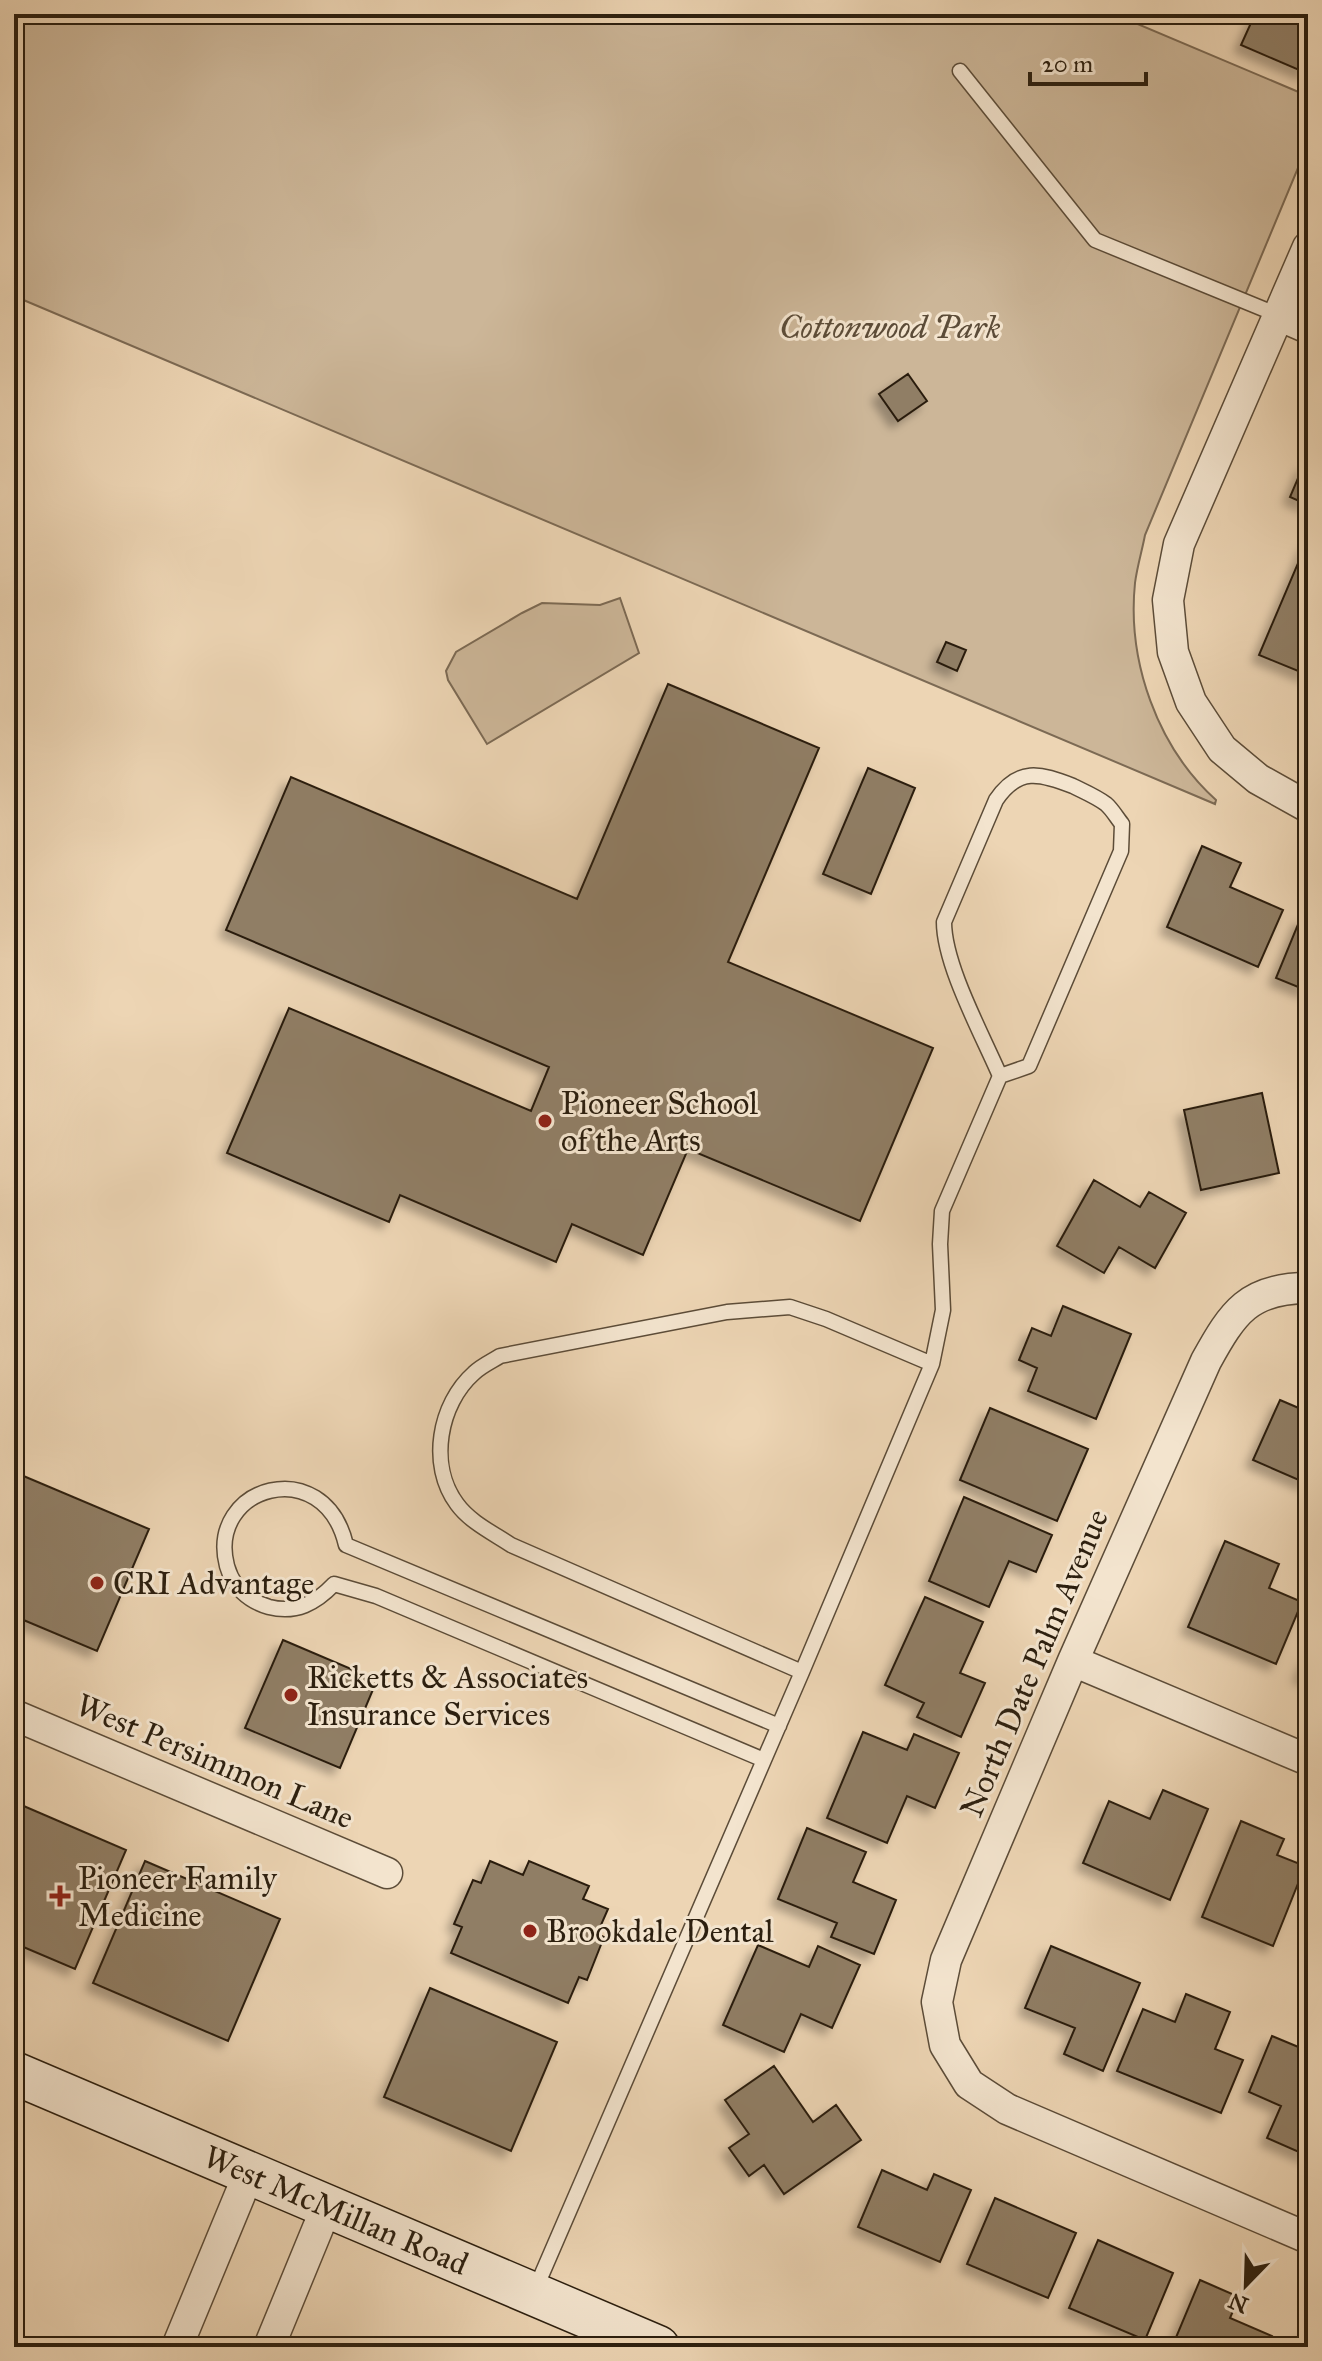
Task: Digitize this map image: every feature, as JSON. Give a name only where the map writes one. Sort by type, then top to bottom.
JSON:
[{"type":"main road","name":"West McMillan Road","points":[[14,2073],[658,2347]]},
{"type":"street","points":[[1304,805],[1258,779],[1222,749],[1191,702],[1173,652],[1168,600],[1179,544],[1308,247]]},
{"type":"street","points":[[1278,315],[1308,328]]},
{"type":"street","name":"North Date Palm Avenue","points":[[1308,1288],[1267,1292],[1245,1305],[1225,1327],[1206,1361],[1073,1661],[946,1960],[937,2002],[945,2045],[969,2084],[1007,2109],[1308,2238]]},
{"type":"street","points":[[1073,1661],[1308,1760]]},
{"type":"street","name":"West Persimmon Lane","points":[[14,1715],[387,1873]]},
{"type":"street","points":[[177,2347],[249,2173]]},
{"type":"street","points":[[269,2347],[327,2206]]},
{"type":"lane","points":[[960,71],[1095,240],[1278,315]]},
{"type":"lane","points":[[534,2294],[932,1364],[943,1310],[942,1211],[1000,1076],[949,959],[944,922],[996,800],[1005,786],[1021,777],[1048,776],[1106,804],[1122,824],[1121,851],[1029,1066],[1000,1076]]},
{"type":"lane","points":[[802,1672],[511,1545],[472,1519],[457,1504],[448,1488],[440,1458],[445,1418],[456,1394],[475,1372],[500,1356],[727,1312],[790,1307],[932,1364]]},
{"type":"lane","points":[[764,1760],[376,1596],[334,1584],[319,1600],[300,1608],[279,1610],[259,1604],[242,1592],[229,1575],[224,1554],[226,1533],[233,1516],[245,1502],[262,1493],[281,1488],[300,1490],[332,1510],[341,1526],[346,1545],[779,1726]]},
{"type":"green space","name":"Cottonwood Park","points":[[14,14],[1114,14],[1308,96],[1308,144],[1145,535],[1135,583],[1136,642],[1150,701],[1177,755],[1216,800],[1215,804],[14,296]]},
{"type":"green space","points":[[620,598],[639,653],[487,744],[448,680],[446,671],[456,652],[542,603],[600,605]]},
{"type":"building","points":[[1255,14],[1308,14],[1306,73],[1241,45]]},
{"type":"building","points":[[908,374],[927,401],[898,421],[879,394]]},
{"type":"building","points":[[1304,464],[1308,466],[1308,505],[1290,497]]},
{"type":"building","points":[[1308,543],[1308,675],[1259,655]]},
{"type":"building","points":[[946,642],[966,650],[957,671],[937,662]]},
{"type":"building","points":[[668,684],[819,748],[728,962],[933,1048],[860,1221],[688,1149],[643,1255],[572,1224],[556,1262],[400,1195],[389,1222],[227,1153],[289,1008],[531,1111],[549,1067],[226,930],[291,777],[577,899]]},
{"type":"building","points":[[868,768],[915,788],[871,894],[823,874]]},
{"type":"building","points":[[1202,846],[1241,863],[1230,887],[1283,910],[1258,967],[1167,927]]},
{"type":"building","points":[[1301,917],[1308,920],[1308,991],[1276,978]]},
{"type":"building","points":[[1262,1093],[1279,1173],[1201,1190],[1184,1110]]},
{"type":"building","points":[[1094,1180],[1140,1207],[1149,1192],[1186,1213],[1155,1268],[1119,1247],[1104,1273],[1057,1246]]},
{"type":"building","points":[[1063,1306],[1131,1334],[1096,1419],[1028,1391],[1037,1368],[1019,1360],[1032,1328],[1051,1336]]},
{"type":"building","points":[[1280,1400],[1308,1412],[1308,1484],[1253,1460]]},
{"type":"building","points":[[990,1408],[1088,1449],[1057,1521],[960,1480]]},
{"type":"building","points":[[14,1472],[149,1529],[97,1651],[14,1616]]},
{"type":"building","points":[[964,1497],[1052,1535],[1036,1572],[1009,1561],[989,1607],[929,1581]]},
{"type":"building","points":[[1225,1541],[1279,1564],[1269,1588],[1302,1602],[1276,1664],[1188,1627]]},
{"type":"building","points":[[925,1597],[983,1622],[960,1673],[985,1683],[961,1737],[917,1717],[924,1703],[885,1685]]},
{"type":"building","points":[[283,1640],[377,1680],[340,1768],[245,1728]]},
{"type":"building","points":[[1308,1656],[1308,1679],[1300,1675]]},
{"type":"building","points":[[863,1732],[907,1750],[914,1734],[959,1753],[935,1808],[907,1796],[887,1843],[827,1818]]},
{"type":"building","points":[[1163,1790],[1208,1809],[1170,1900],[1083,1863],[1109,1801],[1150,1819]]},
{"type":"building","name":"Pioneer Family Medicine","points":[[19,1804],[126,1850],[75,1969],[14,1943],[14,1816]]},
{"type":"building","points":[[1241,1821],[1284,1839],[1277,1855],[1305,1866],[1273,1946],[1202,1917]]},
{"type":"building","points":[[807,1828],[866,1852],[853,1882],[896,1900],[874,1954],[831,1937],[837,1923],[778,1899]]},
{"type":"building","points":[[145,1861],[280,1919],[228,2041],[93,1983]]},
{"type":"building","name":"Brookdale Dental","points":[[490,1861],[523,1875],[529,1861],[589,1886],[583,1899],[608,1909],[597,1934],[604,1937],[587,1980],[579,1977],[568,2003],[451,1953],[462,1927],[454,1924],[473,1880],[481,1883]]},
{"type":"building","points":[[758,1945],[809,1967],[818,1946],[860,1965],[832,2028],[801,2014],[784,2052],[723,2025]]},
{"type":"building","points":[[1051,1946],[1140,1983],[1103,2071],[1064,2054],[1075,2028],[1025,2008]]},
{"type":"building","points":[[430,1988],[557,2042],[511,2151],[384,2097]]},
{"type":"building","points":[[1186,1994],[1230,2012],[1215,2049],[1243,2060],[1221,2113],[1117,2071],[1143,2009],[1175,2022]]},
{"type":"building","points":[[1272,2036],[1308,2051],[1308,2156],[1267,2138],[1281,2106],[1249,2092]]},
{"type":"building","points":[[774,2066],[813,2122],[836,2105],[861,2140],[784,2194],[764,2165],[749,2176],[729,2148],[749,2134],[725,2100]]},
{"type":"building","points":[[882,2170],[927,2190],[934,2174],[971,2190],[940,2262],[858,2227]]},
{"type":"building","points":[[995,2198],[1076,2233],[1048,2298],[967,2264]]},
{"type":"building","points":[[1098,2240],[1173,2273],[1145,2340],[1069,2308]]},
{"type":"building","points":[[1200,2280],[1239,2297],[1230,2318],[1272,2336],[1268,2347],[1172,2347]]},
{"type":"building","points":[[1307,2328],[1308,2347],[1299,2347]]},
{"type":"place","name":"Pioneer School of the Arts","points":[[545,1121]]},
{"type":"place","name":"CRI Advantage","points":[[97,1583]]},
{"type":"place","name":"Ricketts & Associates Insurance Services","points":[[291,1695]]},
{"type":"place","name":"Pioneer Family Medicine","points":[[60,1896]]},
{"type":"place","name":"Brookdale Dental","points":[[530,1931]]}]
